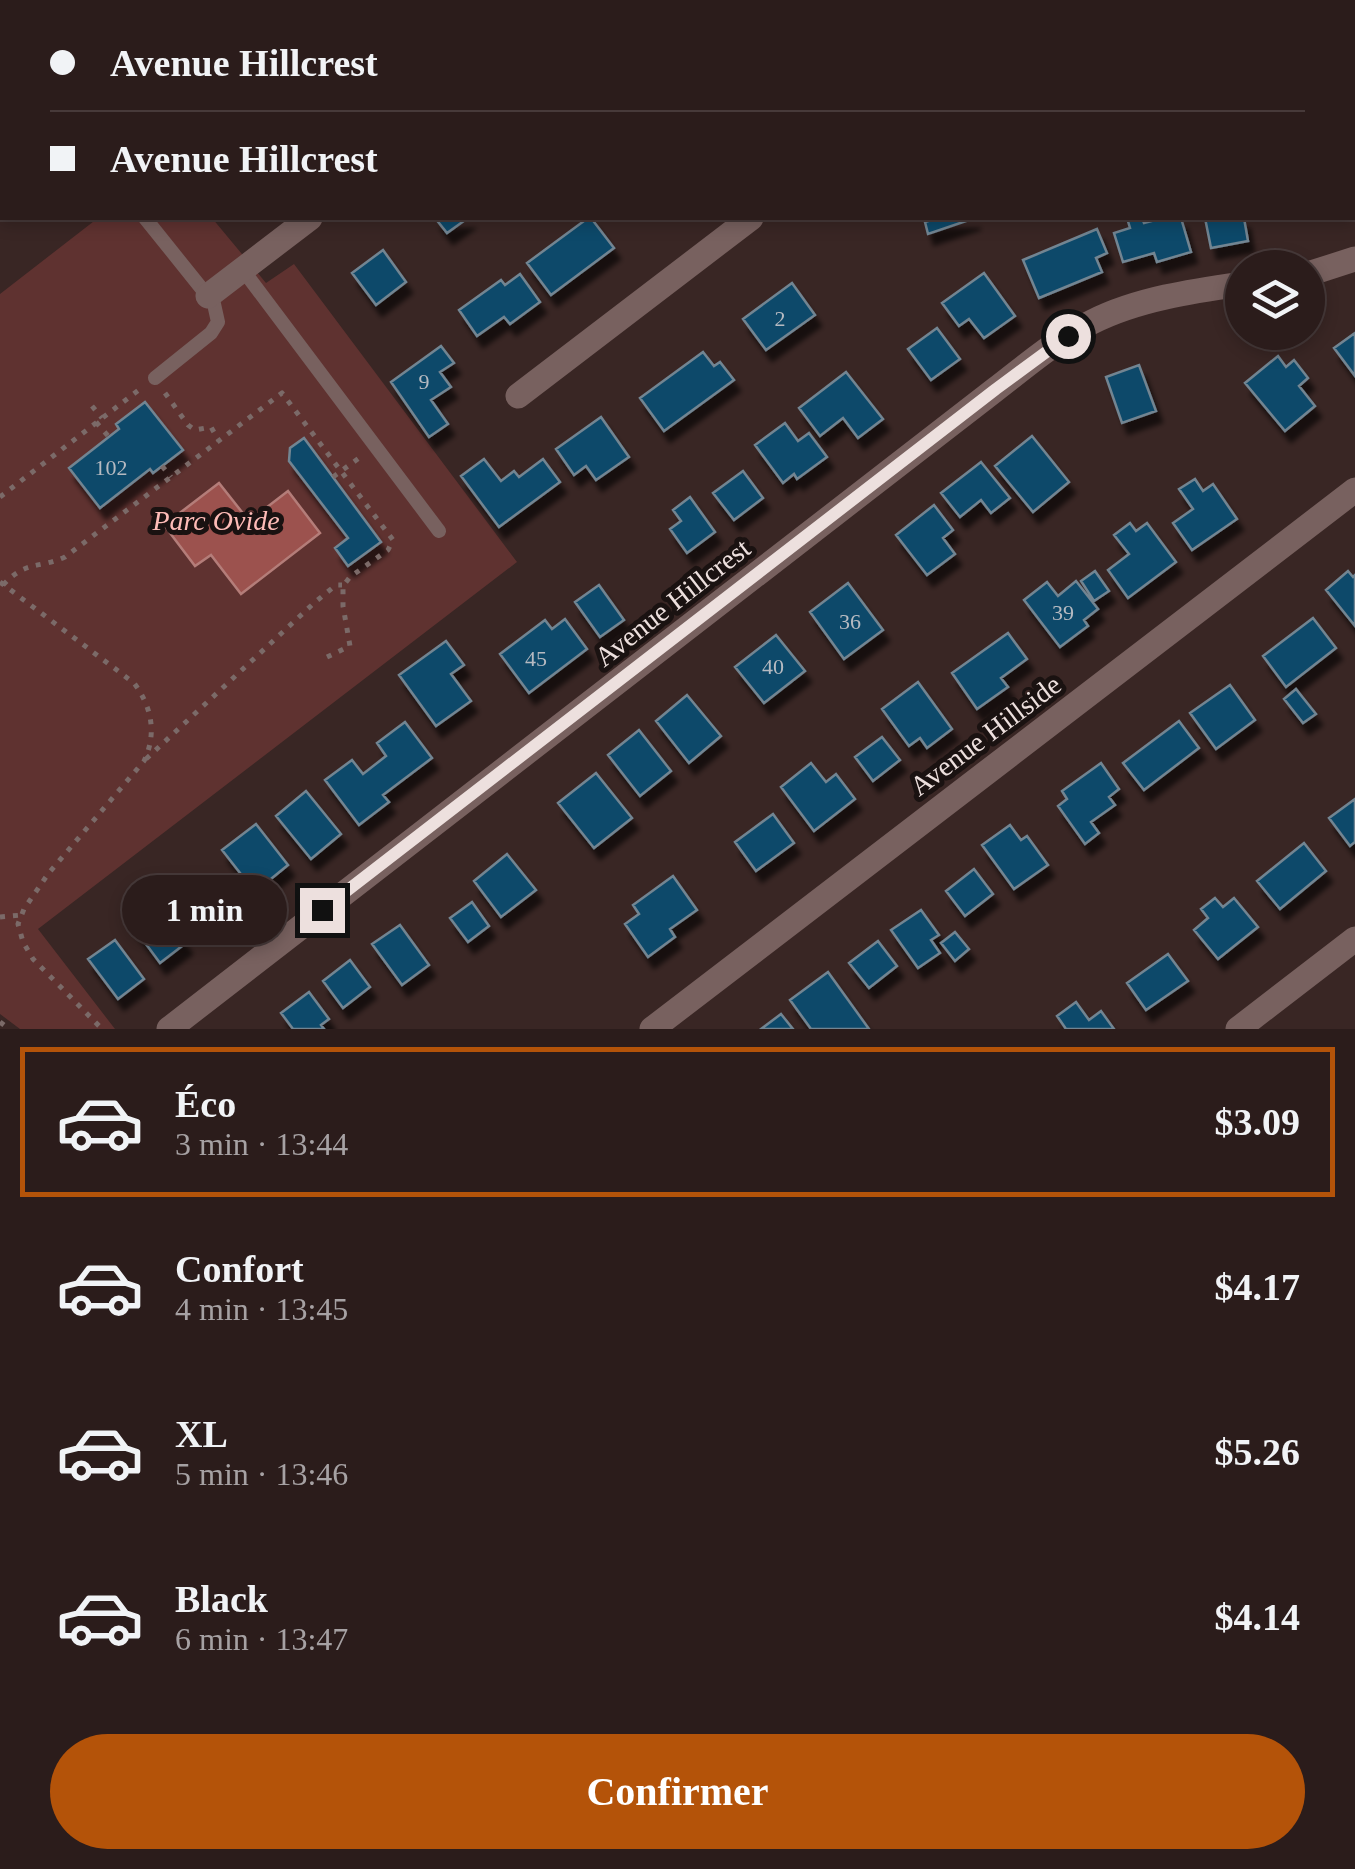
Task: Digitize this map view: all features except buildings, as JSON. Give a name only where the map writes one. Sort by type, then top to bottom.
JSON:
[{"type":"street","points":[[208,296],[307,220]]},
{"type":"street","points":[[518,396],[748,220]]},
{"type":"street","points":[[1325,268],[1355,258]]},
{"type":"street","name":"Avenue Hillcrest","points":[[169,1029],[1068,336],[1115,312],[1225,287]]},
{"type":"street","name":"Avenue Hillside","points":[[652,1029],[1355,490]]},
{"type":"street","points":[[1238,1029],[1355,939]]},
{"type":"lane","points":[[146,220],[208,296],[218,322],[154,378]]},
{"type":"lane","points":[[244,270],[440,531]]},
{"type":"path","points":[[0,497],[154,378],[188,425],[195,430],[211,427],[218,441]]},
{"type":"path","points":[[144,761],[150,747],[150,711],[134,683],[2,584],[21,569],[66,557],[282,394],[393,540],[388,550],[343,586],[350,646],[327,657]]},
{"type":"path","points":[[92,406],[109,437]]},
{"type":"path","points":[[162,466],[171,477]]},
{"type":"path","points":[[333,478],[341,472]]},
{"type":"path","points":[[102,1029],[33,958],[18,924],[22,916],[48,874],[144,761],[314,603],[336,585],[343,586]]},
{"type":"path","points":[[0,917],[22,916]]},
{"type":"path","points":[[0,1022],[9,1029]]},
{"type":"green space","name":"Parc Ovide","points":[[95,220],[214,220],[266,283],[294,264],[517,562],[38,929],[115,1029],[20,1029],[0,1014],[0,294]]},
{"type":"shaded area","points":[[219,483],[249,521],[288,491],[320,533],[241,594],[211,555],[195,566],[164,525]]},
{"type":"route","points":[[322,910],[1068,336]]}]
